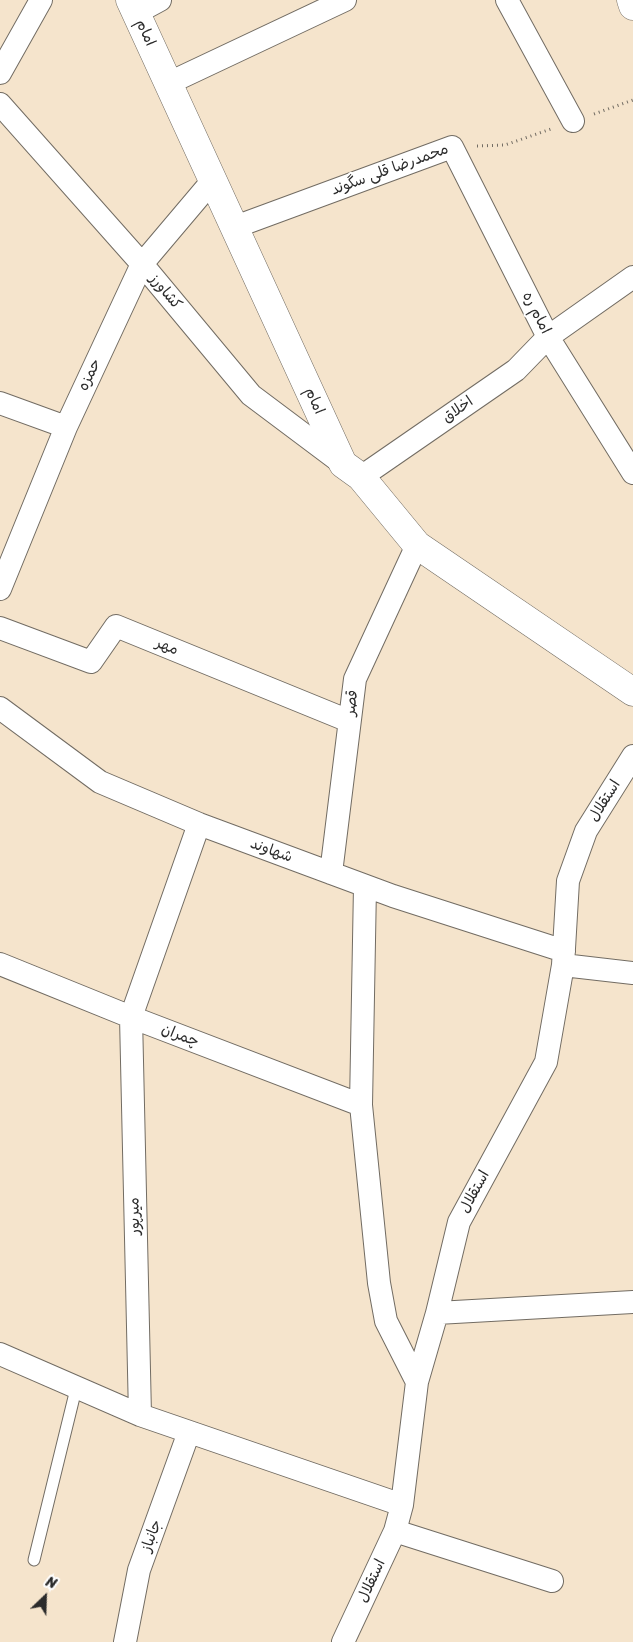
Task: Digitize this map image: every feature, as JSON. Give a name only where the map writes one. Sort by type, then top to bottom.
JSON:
[{"type":"street","points":[[0,73],[41,0]]},
{"type":"street","points":[[133,6],[160,0]]},
{"type":"street","points":[[169,83],[345,0]]},
{"type":"street","points":[[507,0],[573,121]]},
{"type":"street","points":[[631,0],[633,6]]},
{"type":"street","name":"امام","points":[[133,6],[235,227],[352,471],[417,545],[633,692]]},
{"type":"street","name":"کشاورز","points":[[0,104],[142,264],[251,395],[352,471]]},
{"type":"street","name":"محمدرضا قلی سگوند","points":[[235,227],[452,146]]},
{"type":"street","name":"امام ره","points":[[452,146],[548,337],[633,473]]},
{"type":"street","name":"حمزه","points":[[0,589],[66,427],[142,264],[213,180]]},
{"type":"street","name":"اخلاق","points":[[352,471],[516,370],[548,337],[633,277]]},
{"type":"street","points":[[0,402],[66,427]]},
{"type":"street","name":"قصر","points":[[330,873],[354,679],[417,545]]},
{"type":"street","name":"مهر","points":[[0,628],[91,662],[116,626],[349,721]]},
{"type":"street","name":"شهاوند","points":[[0,708],[100,782],[199,824],[563,958],[633,972]]},
{"type":"street","name":"استقلال","points":[[343,1642],[395,1531],[402,1506],[417,1382],[437,1313],[459,1222],[546,1062],[563,958],[568,881],[586,831],[633,756]]},
{"type":"street","points":[[130,1017],[199,824]]},
{"type":"street","points":[[365,886],[361,1105],[379,1283],[386,1321],[417,1382]]},
{"type":"street","name":"چمران","points":[[0,964],[130,1017],[361,1105]]},
{"type":"street","name":"میرپور","points":[[130,1017],[140,1415]]},
{"type":"street","points":[[437,1313],[633,1302]]},
{"type":"street","points":[[0,1354],[76,1389],[140,1415],[402,1506]]},
{"type":"street","name":"جانباز","points":[[124,1642],[139,1570],[189,1432]]},
{"type":"street","points":[[395,1531],[552,1581]]},
{"type":"lane","points":[[34,1560],[76,1389]]},
{"type":"path","name":"محمدرضا قلی سگوند","points":[[452,146],[505,144],[633,100]]}]
